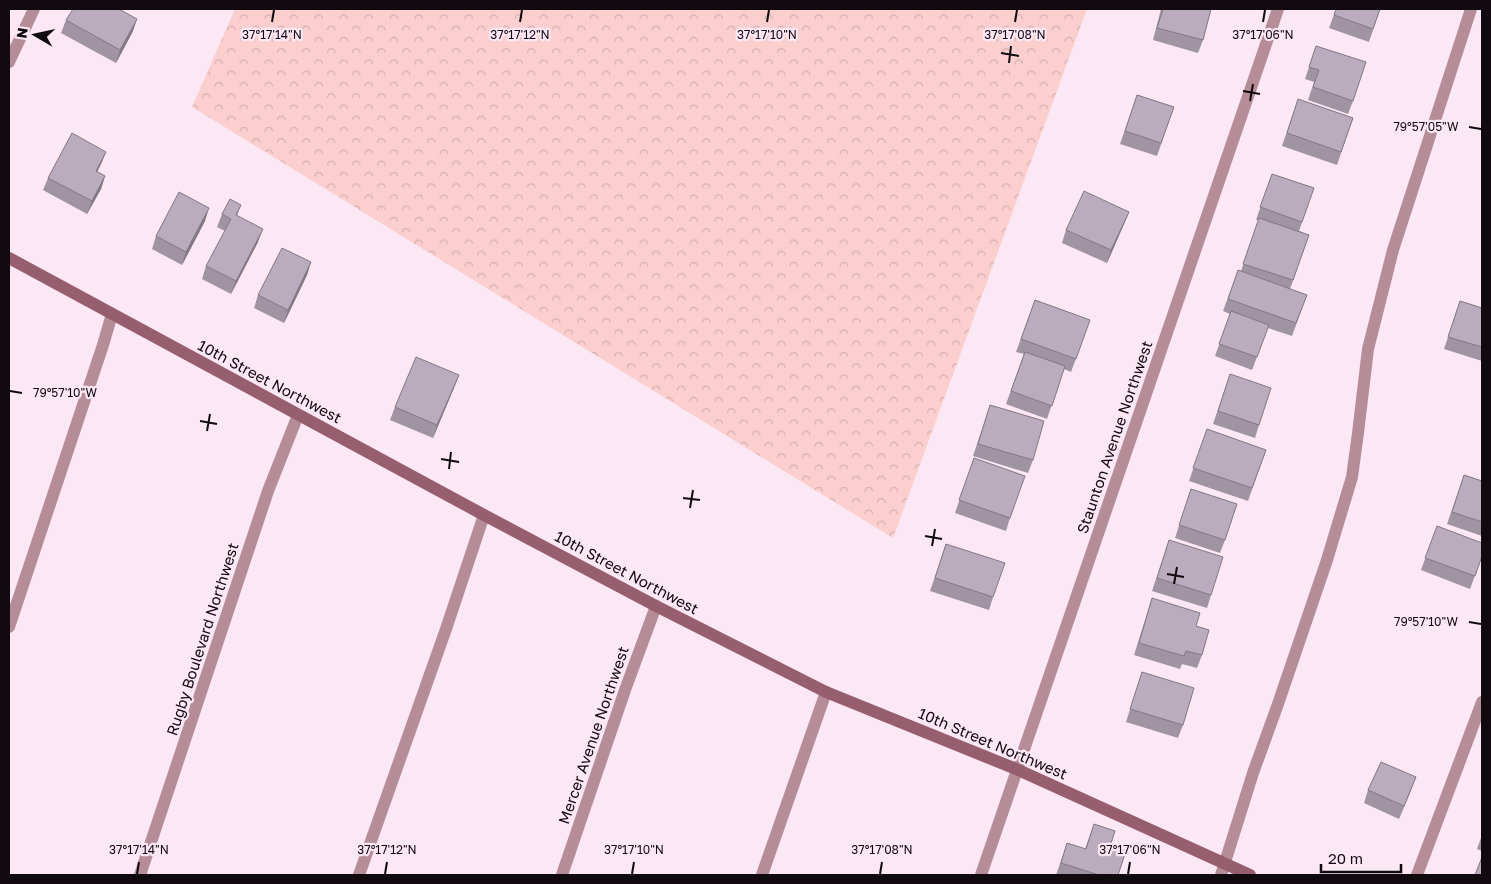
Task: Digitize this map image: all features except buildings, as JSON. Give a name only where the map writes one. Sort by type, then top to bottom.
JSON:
[{"type":"main road","name":"10th Street Northwest","points":[[9,258],[484,515],[656,606],[826,692],[1016,769],[1223,869],[1250,875]]},
{"type":"street","points":[[9,62],[34,9]]},
{"type":"street","name":"Staunton Avenue Northwest","points":[[981,875],[1278,9]]},
{"type":"street","points":[[1223,869],[1253,773],[1327,560],[1352,477],[1368,348],[1390,259],[1471,9]]},
{"type":"street","points":[[9,627],[104,345],[112,314]]},
{"type":"street","name":"Rugby Boulevard Northwest","points":[[140,875],[268,491],[298,415]]},
{"type":"street","points":[[359,875],[484,515]]},
{"type":"street","name":"Mercer Avenue Northwest","points":[[562,875],[625,690],[656,606]]},
{"type":"street","points":[[762,875],[826,692]]},
{"type":"street","points":[[1417,875],[1482,702]]},
{"type":"green space","points":[[235,9],[1087,9],[893,538],[192,107]]}]
